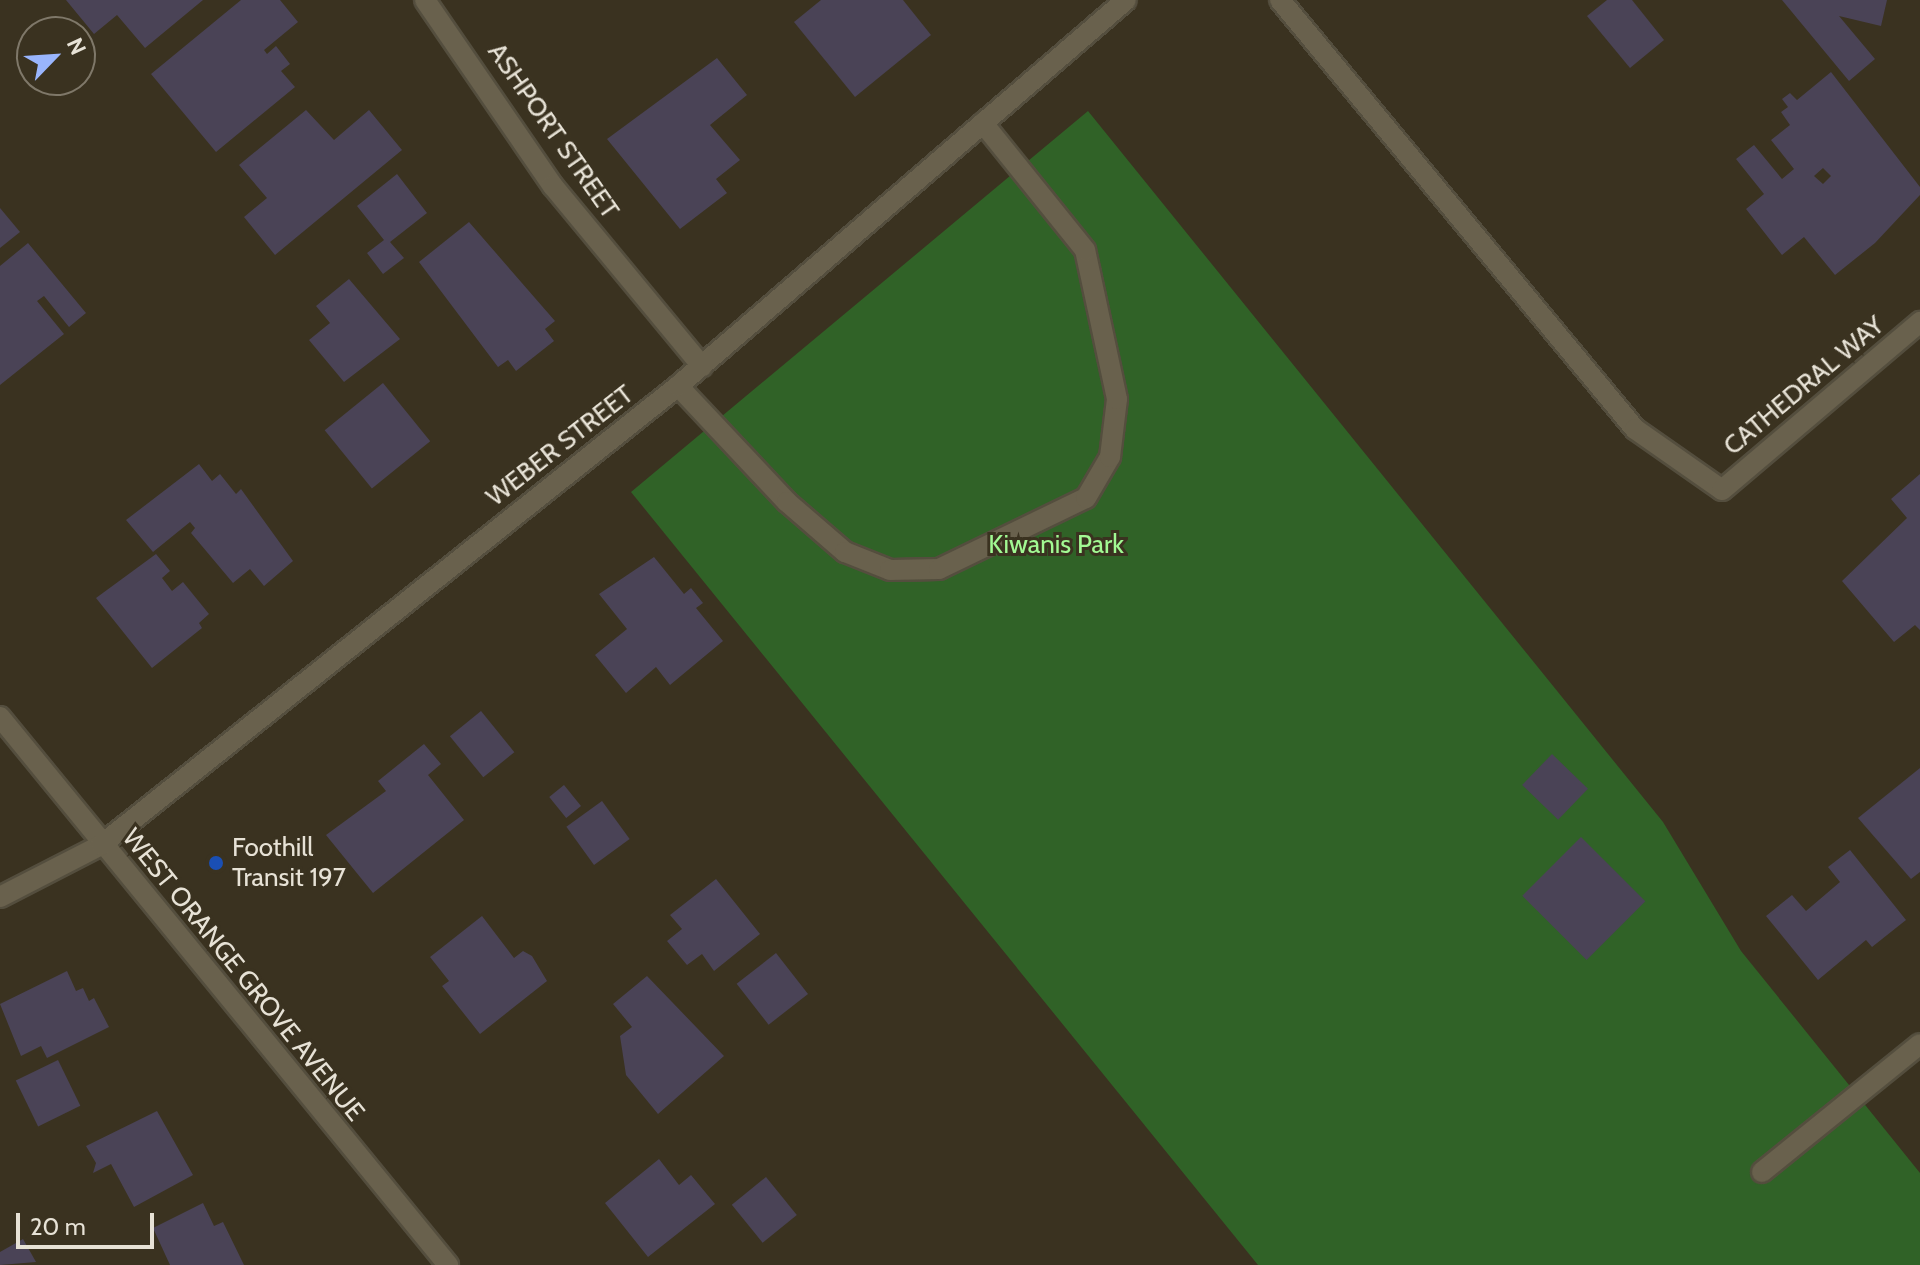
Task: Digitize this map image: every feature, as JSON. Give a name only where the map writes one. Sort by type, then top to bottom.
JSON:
[{"type":"street","name":"ASHPORT STREET","points":[[425,0],[553,186],[702,366]]},
{"type":"street","name":"WEBER STREET","points":[[0,897],[101,845],[678,386],[1126,0]]},
{"type":"street","name":"CATHEDRAL WAY","points":[[1280,0],[1635,429],[1722,490],[1920,322]]},
{"type":"street","points":[[678,386],[787,502],[845,552],[890,570],[939,569],[1086,498],[1110,457],[1117,399],[1085,250],[983,123]]},
{"type":"street","name":"WEST ORANGE GROVE AVENUE","points":[[0,717],[101,845],[448,1265]]},
{"type":"street","points":[[1762,1172],[1920,1044]]},
{"type":"green space","name":"Kiwanis Park","points":[[1088,111],[1663,822],[1741,951],[1920,1173],[1920,1265],[1258,1265],[631,492]]},
{"type":"building","points":[[66,0],[203,0],[145,48],[117,15],[96,32],[96,16],[79,16]]},
{"type":"building","points":[[241,0],[280,0],[298,22],[264,50],[267,54],[276,46],[290,64],[281,71],[295,87],[216,152],[151,74]]},
{"type":"building","points":[[821,0],[903,0],[931,35],[855,97],[794,22]]},
{"type":"building","points":[[1607,0],[1632,0],[1664,40],[1630,68],[1587,16]]},
{"type":"building","points":[[1782,0],[1887,0],[1881,26],[1839,16],[1875,59],[1849,81]]},
{"type":"building","points":[[717,58],[747,95],[710,125],[740,160],[716,179],[727,193],[680,229],[607,139]]},
{"type":"building","points":[[1831,72],[1920,187],[1920,195],[1875,243],[1835,275],[1804,237],[1782,255],[1746,209],[1764,194],[1736,159],[1754,145],[1782,179],[1794,169],[1771,140],[1790,125],[1781,112],[1788,107],[1782,99],[1790,93],[1797,100]],"holes":[[[1823,168],[1831,176],[1823,184],[1814,176]]]},
{"type":"building","points":[[306,110],[334,140],[369,110],[402,150],[275,255],[244,217],[267,198],[239,165]]},
{"type":"building","points":[[397,174],[427,213],[390,242],[404,258],[383,274],[367,253],[384,240],[357,206]]},
{"type":"building","points":[[0,208],[20,232],[0,248]]},
{"type":"building","points":[[469,222],[555,321],[545,329],[554,341],[516,371],[508,360],[498,367],[419,262]]},
{"type":"building","points":[[28,243],[86,313],[69,327],[44,296],[37,301],[64,334],[0,385],[0,266]]},
{"type":"building","points":[[349,279],[400,339],[344,382],[309,340],[330,323],[316,306]]},
{"type":"building","points":[[383,383],[430,441],[372,488],[325,430]]},
{"type":"building","points":[[199,464],[212,481],[220,474],[236,494],[241,489],[293,561],[264,586],[250,569],[233,583],[191,533],[195,528],[190,522],[153,552],[126,520]]},
{"type":"building","points":[[1920,474],[1920,630],[1915,625],[1894,642],[1842,581],[1907,518],[1891,499]]},
{"type":"building","points":[[156,554],[170,571],[162,578],[172,591],[183,582],[209,614],[199,623],[202,628],[152,668],[96,598]]},
{"type":"building","points":[[654,557],[684,594],[691,588],[703,603],[696,608],[723,641],[670,685],[656,667],[626,693],[595,655],[627,629],[599,594]]},
{"type":"building","points":[[481,711],[514,752],[483,777],[450,736]]},
{"type":"building","points":[[424,744],[441,764],[428,775],[464,820],[373,893],[326,835],[386,791],[378,781]]},
{"type":"building","points":[[1552,754],[1588,789],[1558,820],[1522,785]]},
{"type":"building","points":[[1920,768],[1920,872],[1911,879],[1858,818]]},
{"type":"building","points":[[564,785],[581,806],[566,818],[549,797]]},
{"type":"building","points":[[602,801],[630,839],[594,865],[566,827]]},
{"type":"building","points":[[1581,837],[1645,901],[1587,960],[1522,896]]},
{"type":"building","points":[[1850,850],[1906,920],[1872,947],[1866,940],[1818,980],[1766,916],[1792,895],[1806,911],[1840,882],[1828,867]]},
{"type":"building","points":[[716,879],[760,934],[714,971],[702,954],[687,965],[667,941],[682,929],[670,915]]},
{"type":"building","points":[[482,916],[514,958],[523,951],[532,956],[547,981],[480,1034],[442,986],[449,981],[430,957]]},
{"type":"building","points":[[776,953],[808,994],[769,1025],[737,984]]},
{"type":"building","points":[[67,971],[76,991],[83,988],[89,1001],[94,998],[109,1027],[47,1058],[41,1046],[21,1056],[0,1004]]},
{"type":"building","points":[[647,976],[724,1056],[658,1114],[626,1075],[620,1036],[632,1027],[613,1004]]},
{"type":"building","points":[[58,1060],[80,1106],[38,1126],[16,1081]]},
{"type":"building","points":[[157,1111],[193,1175],[134,1207],[111,1164],[93,1173],[96,1163],[86,1146]]},
{"type":"building","points":[[659,1159],[679,1185],[691,1175],[715,1204],[648,1257],[605,1203]]},
{"type":"building","points":[[766,1177],[797,1215],[763,1243],[732,1205]]},
{"type":"building","points":[[203,1203],[214,1226],[223,1222],[244,1265],[170,1265],[153,1228]]},
{"type":"building","points":[[23,1239],[36,1262],[0,1265],[0,1252]]},
{"type":"place","name":"Foothill Transit 197","points":[[216,863]]}]
